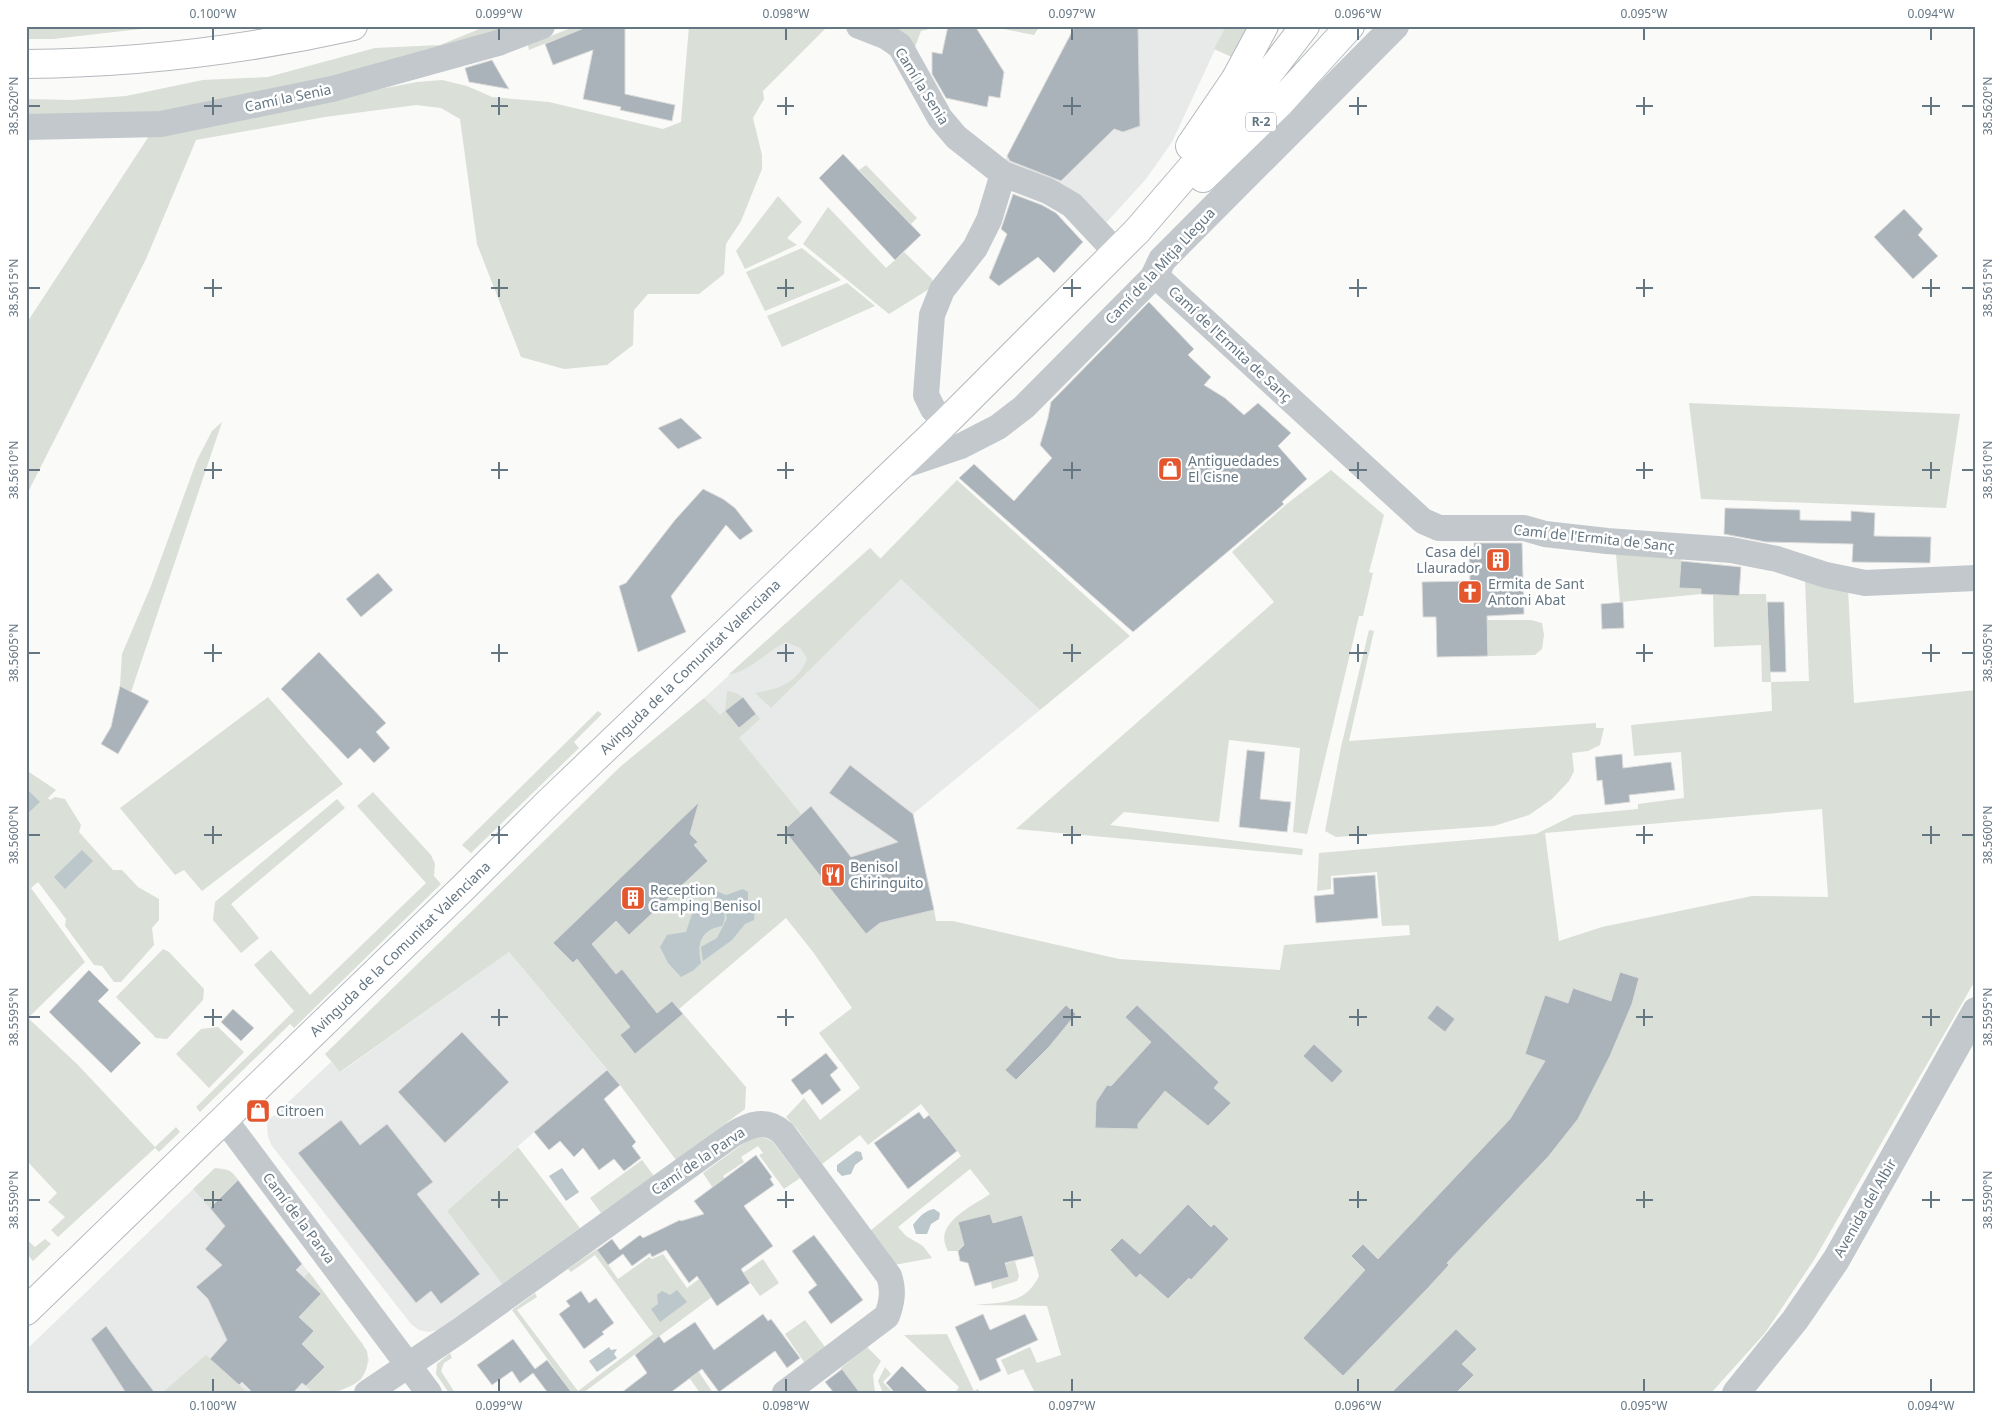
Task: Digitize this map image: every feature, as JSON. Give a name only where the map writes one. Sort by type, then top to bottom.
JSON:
[{"type":"main road","points":[[26,64],[115,60],[224,49],[309,36],[353,26]]},
{"type":"main road","points":[[1137,230],[1162,185],[1235,80],[1264,26]]},
{"type":"main road","points":[[1137,230],[1162,204],[1237,115],[1305,26]]},
{"type":"main road","name":"R-2","points":[[1162,204],[1194,186],[1218,166],[1350,26]]},
{"type":"main road","name":"Avinguda de la Comunitat Valenciana","points":[[26,1311],[225,1120],[548,803],[946,422],[1137,230]]},
{"type":"street","name":"Camí la Senia","points":[[26,127],[161,124],[332,89],[498,43],[542,26]]},
{"type":"street","name":"Camí la Senia","points":[[858,26],[887,37],[900,46],[940,118],[956,137],[1003,174],[1048,191],[1072,205],[1116,252]]},
{"type":"street","name":"Camí de la Mitja Llegua","points":[[899,467],[961,446],[998,427],[1024,407],[1155,275],[1162,260],[1395,26]]},
{"type":"street","points":[[946,422],[933,409],[926,395],[932,316],[942,290],[975,248],[989,220],[1003,174]]},
{"type":"street","name":"Camí de l'Ermita de Sanç","points":[[1155,275],[1424,521],[1439,528],[1524,528],[1545,534],[1672,547],[1731,550],[1777,559],[1826,575],[1865,583],[1976,578]]},
{"type":"street","name":"Avenida del Albir","points":[[1736,1393],[1795,1320],[1826,1276],[1976,1011]]},
{"type":"street","name":"Camí de la Parva","points":[[225,1120],[429,1393]]},
{"type":"street","name":"Camí de la Parva","points":[[367,1393],[408,1366],[732,1135],[746,1127],[765,1124],[775,1126],[783,1133],[889,1276],[892,1286],[891,1305],[887,1316],[785,1393]]},
{"type":"shaded area","points":[[26,26],[167,26],[53,39],[26,39]]},
{"type":"shaded area","points":[[487,26],[523,26],[468,44],[157,117],[26,123],[26,99],[72,100],[126,96],[203,80],[268,77],[375,48],[440,45]]},
{"type":"shaded area","points":[[576,26],[589,26],[529,50],[528,45]]},
{"type":"shaded area","points":[[689,26],[828,26],[763,91],[764,99],[753,118],[762,155],[762,169],[741,221],[726,244],[724,274],[699,294],[648,294],[634,310],[633,345],[607,365],[564,369],[521,357],[477,244],[460,119],[441,108],[416,105],[325,117],[196,140],[146,259],[26,496],[26,324],[151,133],[417,82],[442,80],[467,86],[492,97],[549,102],[663,129],[681,122]]},
{"type":"shaded area","points":[[891,26],[928,26],[929,29],[921,31],[914,50]]},
{"type":"shaded area","points":[[988,26],[1040,26],[1034,35]]},
{"type":"shaded area","points":[[1075,26],[1226,26],[1172,142],[1146,179],[1106,223],[1004,162]]},
{"type":"shaded area","points":[[1226,26],[1250,26],[1234,58],[1214,49]]},
{"type":"shaded area","points":[[866,165],[917,218],[911,224],[859,170]]},
{"type":"shaded area","points":[[778,196],[802,222],[787,238],[797,245],[745,269],[736,251]]},
{"type":"shaded area","points":[[828,207],[886,268],[904,252],[932,279],[934,286],[889,314],[803,244]]},
{"type":"shaded area","points":[[802,248],[841,280],[765,311],[746,272]]},
{"type":"shaded area","points":[[847,283],[875,306],[782,347],[767,316]]},
{"type":"shaded area","points":[[1689,403],[1960,414],[1946,508],[1701,499]]},
{"type":"shaded area","points":[[222,422],[131,692],[120,686],[122,654],[151,586],[197,460],[212,431]]},
{"type":"shaded area","points":[[1331,470],[1384,515],[1369,572],[1373,573],[1363,616],[1359,616],[1307,834],[1293,832],[1300,748],[1229,740],[1219,822],[1124,812],[1110,825],[1303,849],[1302,855],[1016,829],[1274,602],[1232,552],[1288,503]]},
{"type":"shaded area","points":[[957,480],[1130,636],[1040,710],[901,579],[771,708],[755,693],[779,687],[799,673],[807,658],[800,648],[786,642],[744,670],[728,675],[870,548],[880,559]]},
{"type":"shaded area","points":[[870,548],[1040,710],[913,814],[936,921],[891,931],[827,846],[704,698]]},
{"type":"shaded area","points":[[1616,554],[1681,558],[1679,587],[1701,589],[1701,594],[1620,602]]},
{"type":"shaded area","points":[[1805,579],[1848,589],[1854,703],[1976,690],[1976,979],[1814,1260],[1765,1333],[1711,1393],[1035,1393],[1023,1369],[1008,1375],[1001,1360],[1030,1347],[1037,1363],[1061,1355],[1047,1306],[974,1305],[1003,1302],[1020,1297],[1027,1292],[1039,1276],[1022,1215],[993,1223],[990,1214],[958,1222],[965,1244],[958,1251],[948,1251],[944,1241],[949,1225],[956,1217],[990,1194],[970,1169],[898,1227],[906,1236],[923,1246],[932,1258],[894,1265],[870,1231],[961,1156],[921,1104],[868,1145],[860,1135],[822,1164],[798,1130],[786,1117],[804,1098],[820,1120],[860,1088],[819,1033],[852,1008],[813,952],[786,918],[679,1009],[746,1087],[745,1109],[676,1160],[620,1085],[509,952],[340,1072],[325,1054],[621,766],[704,698],[720,715],[725,711],[727,691],[742,697],[760,719],[739,738],[827,846],[837,839],[846,858],[888,921],[934,910],[936,921],[953,921],[1119,959],[1280,970],[1284,945],[1410,935],[1409,925],[1382,926],[1377,872],[1331,876],[1331,889],[1317,891],[1319,853],[1536,834],[1574,815],[1638,809],[1638,804],[1684,798],[1681,752],[1634,756],[1631,725],[1772,711],[1771,682],[1809,681]],"holes":[[[1822,809],[1828,897],[1752,896],[1602,927],[1559,941],[1545,833]]]},
{"type":"shaded area","points":[[1713,594],[1766,594],[1771,682],[1762,682],[1761,645],[1714,647]]},
{"type":"shaded area","points":[[1487,620],[1531,620],[1542,623],[1544,635],[1542,649],[1535,655],[1488,656]]},
{"type":"shaded area","points":[[1369,630],[1374,631],[1349,741],[1596,723],[1596,728],[1604,728],[1600,745],[1588,751],[1572,753],[1574,771],[1569,781],[1552,799],[1529,815],[1494,826],[1336,837],[1325,831],[1341,747]]},
{"type":"shaded area","points":[[268,697],[343,784],[202,891],[184,870],[175,875],[120,808]]},
{"type":"shaded area","points":[[598,711],[602,714],[574,742],[579,748],[471,853],[462,845]]},
{"type":"shaded area","points":[[26,770],[56,790],[48,798],[50,800],[55,797],[65,799],[81,825],[79,832],[113,870],[122,870],[138,887],[159,899],[159,920],[152,928],[154,945],[121,982],[114,982],[102,966],[94,965],[65,926],[66,919],[38,882],[31,888],[85,962],[28,1018],[78,1065],[155,1147],[176,1127],[180,1132],[159,1152],[155,1148],[58,1237],[51,1230],[65,1217],[48,1202],[57,1193],[26,1160]]},
{"type":"shaded area","points":[[26,788],[40,802],[26,815]]},
{"type":"shaded area","points":[[373,792],[431,855],[435,864],[434,876],[441,884],[294,1028],[290,1024],[200,1112],[196,1107],[294,1011],[254,965],[271,950],[310,995],[426,883],[357,806]]},
{"type":"shaded area","points":[[337,799],[345,808],[231,904],[259,938],[241,953],[213,920],[215,902]]},
{"type":"shaded area","points":[[82,850],[93,861],[65,889],[54,877]]},
{"type":"shaded area","points":[[743,889],[748,892],[748,902],[755,910],[754,920],[745,924],[732,940],[703,961],[701,947],[717,938],[727,918],[722,904],[710,895],[716,891],[726,895]]},
{"type":"shaded area","points":[[704,900],[714,902],[722,908],[725,916],[724,921],[722,926],[709,931],[702,939],[700,944],[701,963],[694,970],[681,977],[668,963],[660,947],[667,935],[686,932],[694,908]]},
{"type":"shaded area","points":[[163,949],[169,952],[204,989],[203,1000],[167,1039],[156,1038],[116,997]]},
{"type":"shaded area","points":[[509,952],[607,1070],[534,1132],[447,1211],[502,1284],[438,1330],[429,1332],[419,1330],[411,1324],[272,1146],[268,1137],[268,1121],[331,1062],[341,1072]]},
{"type":"shaded area","points":[[218,1027],[244,1052],[209,1088],[176,1054],[201,1029]]},
{"type":"shaded area","points":[[760,1136],[772,1141],[800,1178],[784,1189],[759,1155],[763,1153],[758,1146],[741,1157],[744,1162],[723,1176],[751,1218],[738,1226],[703,1173],[751,1138]]},
{"type":"shaded area","points":[[518,1147],[580,1228],[502,1284],[447,1211]]},
{"type":"shaded area","points":[[856,1151],[861,1152],[863,1159],[855,1165],[851,1174],[842,1176],[837,1171],[837,1165]]},
{"type":"shaded area","points":[[642,1160],[654,1176],[601,1213],[590,1198]]},
{"type":"shaded area","points":[[215,1168],[226,1169],[234,1174],[363,1344],[369,1360],[361,1380],[336,1393],[26,1393],[26,1350]]},
{"type":"shaded area","points":[[215,1168],[230,1171],[238,1180],[210,1208],[193,1189]]},
{"type":"shaded area","points":[[562,1168],[579,1192],[566,1201],[549,1176]]},
{"type":"shaded area","points":[[934,1209],[940,1213],[939,1219],[931,1224],[927,1234],[916,1234],[913,1225],[919,1217]]},
{"type":"shaded area","points":[[26,1239],[35,1247],[45,1239],[51,1244],[33,1261],[26,1253]]},
{"type":"shaded area","points":[[597,1249],[618,1279],[649,1257],[652,1259],[663,1254],[687,1288],[711,1270],[724,1288],[583,1393],[572,1393],[512,1310],[535,1293],[537,1297],[517,1310],[578,1391],[653,1334],[595,1255],[571,1272],[568,1269]]},
{"type":"shaded area","points":[[763,1259],[779,1283],[760,1296],[743,1273]]},
{"type":"shaded area","points":[[1015,1261],[1019,1276],[1017,1281],[992,1289],[991,1281],[1008,1277],[1005,1264]]},
{"type":"shaded area","points":[[309,1272],[367,1351],[368,1363],[365,1372],[360,1380],[344,1389],[313,1393],[306,1386],[324,1367],[302,1345],[314,1331],[299,1317],[304,1278]]},
{"type":"shaded area","points":[[677,1290],[687,1302],[660,1322],[651,1309],[658,1304],[657,1295],[662,1291],[670,1295]]},
{"type":"shaded area","points":[[805,1320],[825,1347],[804,1362],[785,1334]]},
{"type":"shaded area","points":[[947,1334],[974,1391],[978,1389],[980,1393],[955,1393],[959,1387],[904,1335]]},
{"type":"shaded area","points":[[609,1347],[611,1350],[617,1349],[614,1354],[617,1358],[597,1372],[589,1361]]},
{"type":"shaded area","points":[[867,1347],[881,1361],[873,1375],[875,1393],[852,1393],[857,1389],[841,1368]]},
{"type":"shaded area","points":[[450,1353],[452,1358],[444,1363],[441,1371],[455,1393],[449,1393],[436,1374],[437,1364]]},
{"type":"shaded area","points":[[206,1355],[248,1393],[162,1393]]},
{"type":"shaded area","points":[[689,1357],[713,1393],[700,1393],[679,1363]]},
{"type":"shaded area","points":[[885,1367],[891,1374],[883,1382],[893,1393],[883,1393],[878,1381]]},
{"type":"building","points":[[589,26],[625,26],[625,94],[675,105],[672,121],[620,110],[621,107],[583,99],[593,50],[553,65],[545,44]]},
{"type":"building","points":[[948,26],[975,26],[1004,72],[1000,98],[989,96],[987,107],[946,98],[932,74],[932,52],[942,54]]},
{"type":"building","points":[[1075,26],[1138,26],[1140,126],[1123,132],[1114,129],[1061,181],[1010,161],[1007,156]]},
{"type":"building","points":[[492,60],[509,89],[469,82],[465,68]]},
{"type":"building","points":[[843,154],[921,235],[895,260],[819,178]]},
{"type":"building","points":[[1013,194],[1042,205],[1056,213],[1083,242],[1054,273],[1038,257],[999,286],[989,278],[1007,234],[1001,229]]},
{"type":"building","points":[[1904,209],[1923,229],[1918,235],[1938,256],[1913,279],[1874,237]]},
{"type":"building","name":"Antiguedades El Cisne","points":[[1149,302],[1194,349],[1188,355],[1211,377],[1204,385],[1225,398],[1244,415],[1258,403],[1291,433],[1278,446],[1307,479],[1282,502],[1284,504],[1133,632],[959,478],[974,464],[1014,501],[1052,458],[1040,445],[1051,402]]},
{"type":"building","points":[[681,418],[702,438],[678,449],[658,428]]},
{"type":"building","points":[[703,489],[723,499],[735,508],[753,531],[740,540],[726,525],[671,596],[686,632],[638,652],[619,586],[626,583],[675,520]]},
{"type":"building","points":[[1725,508],[1800,510],[1800,520],[1851,521],[1851,511],[1875,513],[1874,536],[1931,537],[1930,563],[1852,562],[1853,544],[1766,542],[1724,534]]},
{"type":"building","points":[[1474,543],[1522,543],[1524,614],[1487,616],[1488,656],[1437,657],[1436,617],[1423,617],[1422,582],[1470,581],[1469,555],[1474,555]]},
{"type":"building","points":[[1681,561],[1741,567],[1739,596],[1701,594],[1701,589],[1679,588]]},
{"type":"building","points":[[378,573],[393,590],[361,617],[346,599]]},
{"type":"building","points":[[1623,602],[1624,628],[1602,629],[1601,604]]},
{"type":"building","points":[[1767,602],[1784,602],[1786,672],[1770,672]]},
{"type":"building","points":[[319,652],[386,723],[376,732],[390,748],[374,763],[360,748],[348,759],[281,689]]},
{"type":"building","points":[[120,686],[149,701],[118,754],[101,744],[111,727]]},
{"type":"building","points":[[743,697],[756,714],[739,728],[725,711]]},
{"type":"building","points":[[1247,750],[1265,752],[1260,799],[1291,802],[1287,832],[1239,827]]},
{"type":"building","points":[[1622,754],[1623,768],[1671,762],[1675,790],[1629,795],[1630,802],[1605,805],[1602,780],[1597,781],[1595,757]]},
{"type":"building","points":[[850,765],[913,814],[934,910],[880,923],[866,934],[784,830],[811,806],[851,857],[898,842],[829,793]]},
{"type":"building","name":"Reception Camping Benisol","points":[[699,802],[690,834],[698,842],[694,845],[708,861],[629,935],[616,921],[592,944],[616,974],[622,969],[657,1013],[672,1001],[683,1014],[635,1054],[620,1035],[630,1027],[577,959],[573,963],[553,943]]},
{"type":"building","points":[[1375,875],[1378,918],[1316,923],[1314,896],[1334,894],[1333,878]]},
{"type":"building","points":[[89,970],[109,990],[98,1001],[141,1043],[111,1073],[49,1012]]},
{"type":"building","points":[[1620,972],[1639,978],[1632,1004],[1610,1056],[1578,1119],[1548,1157],[1447,1263],[1449,1265],[1427,1289],[1343,1376],[1303,1338],[1365,1270],[1351,1256],[1363,1244],[1378,1259],[1510,1119],[1545,1061],[1525,1054],[1545,995],[1568,1003],[1573,988],[1611,1001]]},
{"type":"building","points":[[1066,1005],[1076,1014],[1049,1047],[1016,1080],[1005,1070]]},
{"type":"building","points":[[1137,1005],[1219,1082],[1214,1088],[1231,1103],[1208,1126],[1165,1091],[1138,1124],[1138,1129],[1095,1128],[1096,1102],[1107,1085],[1111,1086],[1151,1042],[1125,1017]]},
{"type":"building","points":[[1437,1005],[1455,1019],[1445,1032],[1427,1018]]},
{"type":"building","points":[[233,1009],[254,1028],[241,1041],[221,1022]]},
{"type":"building","points":[[462,1032],[509,1082],[445,1143],[398,1092]]},
{"type":"building","points":[[1314,1044],[1343,1071],[1332,1083],[1303,1056]]},
{"type":"building","points":[[826,1053],[838,1068],[830,1075],[841,1090],[822,1105],[810,1089],[802,1095],[791,1080]]},
{"type":"building","points":[[607,1070],[620,1085],[604,1099],[636,1142],[632,1146],[641,1158],[624,1171],[614,1159],[599,1170],[583,1148],[574,1157],[560,1141],[549,1150],[534,1132]]},
{"type":"building","points":[[919,1112],[924,1119],[929,1115],[957,1151],[908,1189],[874,1143]]},
{"type":"building","points":[[341,1120],[360,1145],[387,1124],[433,1182],[417,1194],[480,1274],[441,1304],[431,1291],[416,1303],[298,1153]]},
{"type":"building","points":[[756,1155],[772,1177],[770,1179],[774,1185],[744,1206],[773,1246],[741,1269],[750,1283],[717,1306],[697,1276],[689,1283],[666,1250],[652,1257],[650,1253],[632,1266],[623,1254],[608,1265],[597,1250],[612,1239],[620,1250],[640,1235],[643,1238],[680,1220],[704,1214],[694,1201]]},
{"type":"building","points":[[238,1180],[302,1264],[296,1270],[321,1294],[299,1317],[314,1331],[302,1344],[325,1367],[306,1386],[302,1383],[293,1393],[253,1393],[242,1382],[239,1385],[210,1359],[227,1340],[208,1299],[196,1287],[222,1265],[205,1249],[225,1226],[210,1208]]},
{"type":"building","points":[[1188,1204],[1211,1227],[1214,1224],[1229,1239],[1191,1280],[1189,1278],[1168,1299],[1140,1274],[1136,1278],[1110,1250],[1122,1238],[1140,1254]]},
{"type":"building","points":[[990,1214],[993,1223],[1022,1215],[1034,1256],[1005,1263],[1009,1277],[975,1286],[968,1263],[960,1261],[958,1251],[964,1245],[958,1222]]},
{"type":"building","points":[[814,1235],[863,1300],[831,1324],[808,1292],[817,1285],[792,1251]]},
{"type":"building","points":[[581,1291],[589,1303],[596,1298],[614,1323],[602,1332],[604,1334],[584,1349],[559,1314],[570,1306],[566,1301]]},
{"type":"building","points":[[763,1314],[768,1321],[771,1319],[800,1358],[787,1368],[775,1351],[719,1392],[702,1369],[670,1393],[621,1393],[647,1373],[635,1355],[659,1336],[664,1343],[695,1322],[714,1350]]},
{"type":"building","points":[[983,1314],[990,1330],[1025,1314],[1038,1340],[996,1359],[1001,1371],[980,1381],[955,1327]]},
{"type":"building","points":[[106,1326],[155,1393],[126,1393],[91,1339]]},
{"type":"building","points":[[1456,1329],[1477,1349],[1462,1364],[1474,1375],[1456,1393],[1391,1393]]},
{"type":"building","points":[[513,1339],[535,1369],[547,1360],[572,1393],[548,1393],[533,1373],[520,1383],[512,1371],[492,1385],[477,1365]]},
{"type":"building","points":[[902,1366],[929,1393],[895,1393],[886,1383]]},
{"type":"building","points":[[842,1369],[860,1393],[834,1393],[825,1382]]},
{"type":"place","name":"Antiguedades El Cisne","points":[[1170,469]]},
{"type":"place","name":"Casa del Llaurador","points":[[1498,560]]},
{"type":"place","name":"Ermita de Sant Antoni Abat","points":[[1470,592]]},
{"type":"place","name":"Benisol Chiringuito","points":[[833,875]]},
{"type":"place","name":"Reception Camping Benisol","points":[[633,898]]},
{"type":"place","name":"Citroen","points":[[258,1111]]}]
